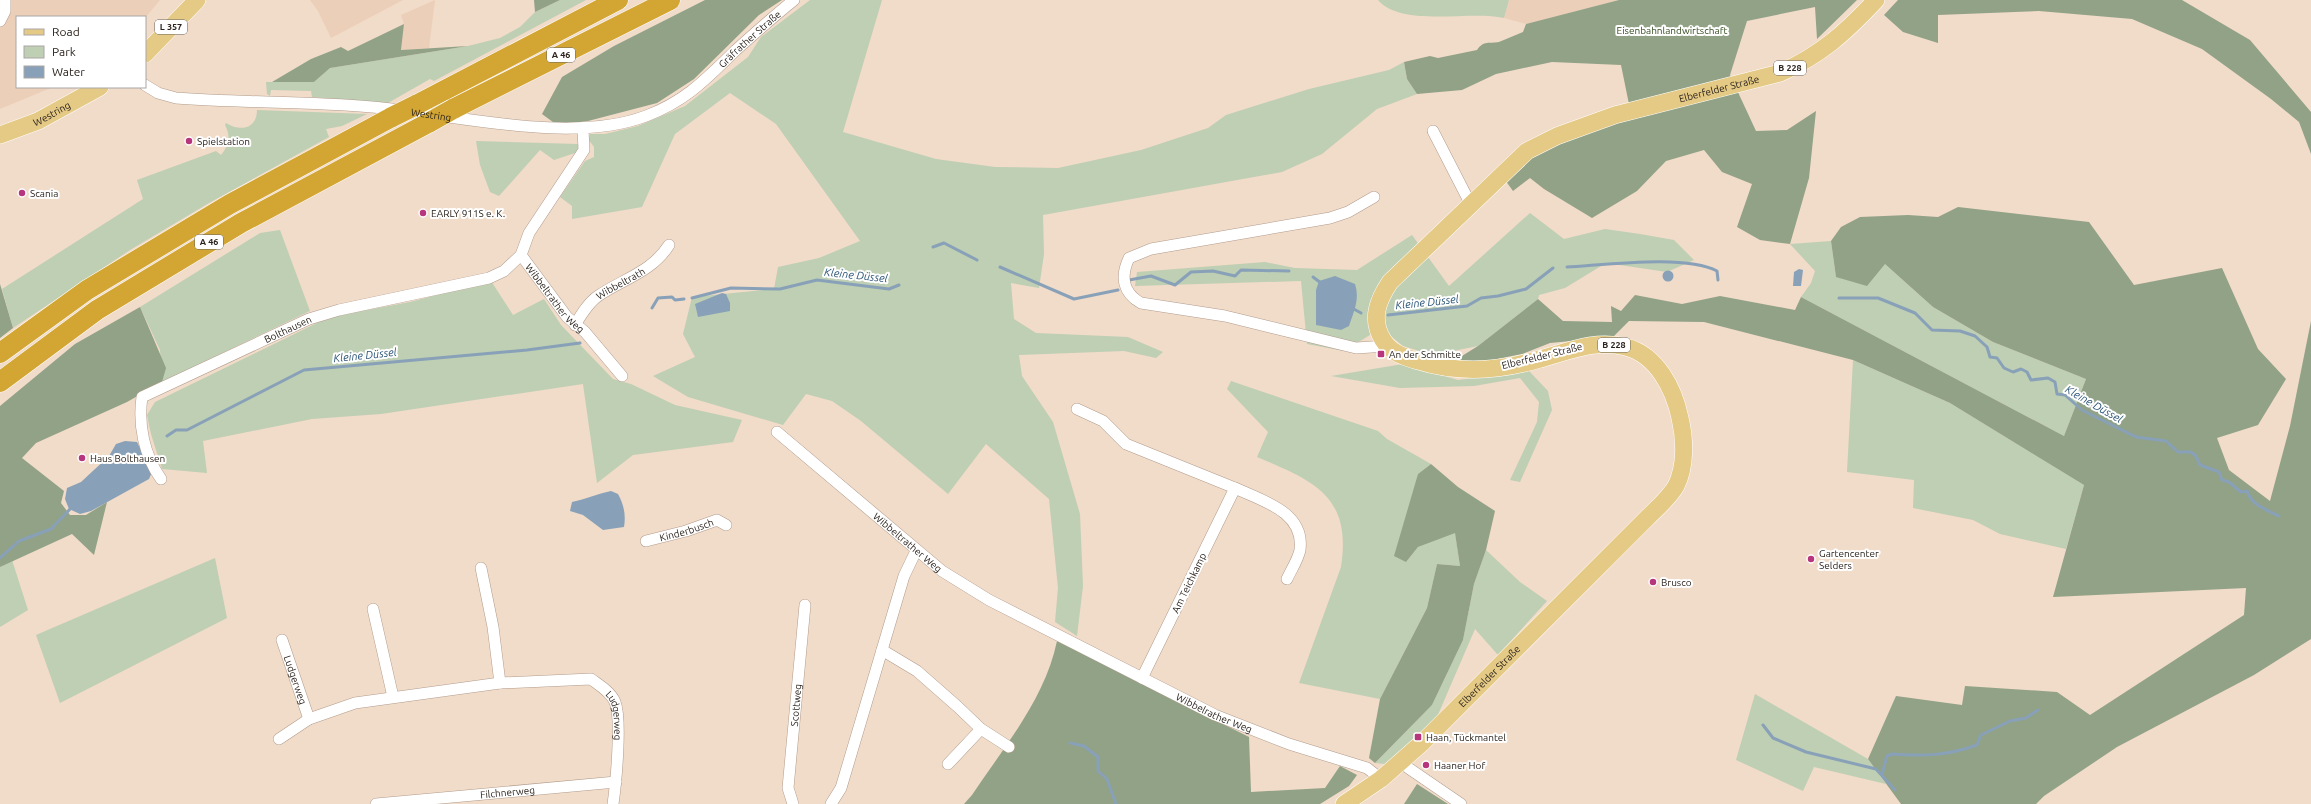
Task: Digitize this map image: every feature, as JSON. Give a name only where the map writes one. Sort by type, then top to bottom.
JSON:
[{"type":"highway","name":"A 46","points":[[0,353],[100,282],[230,204],[392,117],[618,0]]},
{"type":"highway","name":"A 46","points":[[0,382],[97,310],[240,223],[453,109],[670,0]]},
{"type":"main road","name":"L 357","points":[[146,53],[197,0]]},
{"type":"main road","name":"Elberfelder Straße","points":[[1381,779],[1401,763],[1668,496],[1675,486],[1680,474],[1684,448],[1678,407],[1671,389],[1661,373],[1648,359],[1627,347],[1597,344],[1518,365],[1471,370],[1438,367],[1402,356],[1387,346],[1379,334],[1376,323],[1376,308],[1380,296],[1390,282],[1470,203],[1527,151],[1557,136],[1615,115],[1759,79],[1798,65],[1848,31],[1876,0]]},
{"type":"main road","name":"Westring","points":[[0,135],[38,121],[98,88]]},
{"type":"main road","name":"B 228","points":[[1344,804],[1381,779]]},
{"type":"street","points":[[0,21],[5,11],[5,0]]},
{"type":"street","name":"Gräfrather Straße","points":[[708,79],[735,51],[794,0]]},
{"type":"street","name":"Westring","points":[[146,86],[158,93],[176,98],[340,104],[519,125],[583,129],[601,127],[645,116],[680,99],[708,79]]},
{"type":"street","name":"Wibbeltrather Weg","points":[[583,129],[584,150],[529,233],[521,255],[574,325],[585,332],[622,376]]},
{"type":"street","points":[[1433,131],[1470,203]]},
{"type":"street","points":[[1374,197],[1348,212],[1330,218],[1151,249],[1137,253],[1129,258],[1123,278],[1126,290],[1133,298],[1141,303],[1226,316],[1356,348],[1387,346]]},
{"type":"street","name":"Wibbeltrath","points":[[574,325],[586,308],[597,297],[646,270],[663,254],[669,245]]},
{"type":"street","name":"Bolthausen","points":[[161,479],[153,466],[141,428],[140,413],[142,397],[309,319],[339,310],[489,278],[504,271],[521,255]]},
{"type":"street","points":[[1077,409],[1103,421],[1126,444],[1235,488],[1286,513],[1295,523],[1299,532],[1300,551],[1287,578]]},
{"type":"street","name":"Wibbeltrather Weg","points":[[777,432],[916,551],[942,571],[988,600],[1053,632]]},
{"type":"street","name":"Am Teichkamp","points":[[1142,678],[1235,488]]},
{"type":"street","name":"Kinderbusch","points":[[646,541],[686,531],[717,520],[726,525]]},
{"type":"street","points":[[831,804],[841,788],[846,774],[904,576],[916,551]]},
{"type":"street","points":[[481,568],[494,634],[500,683]]},
{"type":"street","name":"Scottweg","points":[[793,804],[788,788],[805,605]]},
{"type":"street","points":[[373,609],[393,697]]},
{"type":"street","name":"Wibbelrather Weg","points":[[1053,632],[1215,714],[1289,744],[1366,768],[1381,779]]},
{"type":"street","name":"Ludgerweg","points":[[282,640],[309,719]]},
{"type":"street","points":[[882,650],[901,660],[928,679],[981,729],[1009,747]]},
{"type":"street","name":"Ludgerweg","points":[[279,739],[309,719],[355,703],[500,683],[591,679],[608,692],[615,702],[617,721],[616,782],[613,804]]},
{"type":"street","points":[[948,764],[981,729]]},
{"type":"street","points":[[1401,763],[1461,804]]},
{"type":"street","name":"Filchnerweg","points":[[376,804],[616,782]]},
{"type":"shaded area","points":[[0,0],[160,0],[146,17],[16,16],[16,88],[51,88],[0,109]]},
{"type":"shaded area","points":[[310,0],[403,0],[331,38],[318,11]]},
{"type":"shaded area","points":[[435,0],[429,48],[401,50],[404,24],[401,15]]},
{"type":"shaded area","points":[[1509,0],[1619,0],[1526,24],[1504,18]]},
{"type":"green space","points":[[534,0],[560,0],[535,12]]},
{"type":"green space","points":[[560,0],[586,0],[434,81],[430,79],[388,103],[312,97],[311,91],[271,90],[270,96],[267,94],[266,82],[314,82],[330,68],[468,46],[500,38],[520,27],[535,12]]},
{"type":"green space","points":[[705,0],[782,0],[759,15],[694,79],[657,103],[588,121],[557,125],[542,114],[562,77],[614,46]]},
{"type":"green space","points":[[810,0],[882,0],[843,132],[936,159],[995,167],[1058,168],[1141,150],[1208,128],[1226,115],[1309,89],[1389,70],[1404,62],[1407,79],[1417,94],[1377,109],[1322,154],[1282,172],[1043,215],[1044,254],[1039,288],[1011,283],[1014,319],[1036,333],[1128,337],[1163,352],[1156,358],[1124,351],[1019,355],[1022,376],[1053,422],[1080,514],[1083,586],[1077,636],[1055,622],[1058,588],[1049,499],[986,444],[948,494],[861,421],[832,401],[806,394],[783,425],[688,397],[653,376],[695,357],[683,334],[692,297],[774,289],[778,267],[819,258],[860,241],[776,124],[730,93],[675,134],[642,207],[572,219],[572,206],[560,197],[585,161],[594,157],[594,147],[589,140],[590,134],[605,134],[638,126],[685,106],[748,57],[761,37]]},
{"type":"green space","points":[[1378,0],[1509,0],[1504,18],[1490,16],[1419,16],[1403,14],[1389,8]]},
{"type":"green space","name":"Eisenbahnlandwirtschaft","points":[[1619,0],[1857,0],[1817,39],[1815,7],[1747,21],[1730,75],[1756,131],[1787,130],[1816,111],[1809,178],[1790,244],[1760,240],[1737,227],[1752,184],[1722,172],[1704,150],[1666,161],[1637,191],[1592,218],[1544,189],[1530,178],[1513,191],[1503,177],[1531,152],[1631,114],[1621,65],[1552,62],[1496,74],[1462,90],[1417,94],[1407,79],[1404,62],[1430,56],[1438,58],[1477,50],[1484,44],[1499,42],[1523,32],[1526,24]]},
{"type":"green space","points":[[1898,0],[2182,0],[2250,40],[2311,112],[2311,154],[2299,122],[2271,99],[2202,49],[2132,19],[2039,11],[1938,15],[1938,43],[1903,32],[1884,15]]},
{"type":"green space","points":[[404,24],[401,50],[468,46],[330,68],[314,82],[272,82],[311,59],[341,47],[348,51]]},
{"type":"green space","points":[[257,110],[367,114],[342,126],[326,129],[329,137],[209,203],[130,250],[13,328],[2,289],[143,199],[137,180],[216,151],[221,155],[226,148],[228,141],[228,133],[225,125],[226,123],[231,126],[242,128],[247,127],[254,121]]},
{"type":"green space","points":[[476,141],[578,144],[578,152],[554,160],[540,150],[499,196],[490,192],[480,165]]},
{"type":"green space","points":[[1958,207],[2089,222],[2134,285],[2222,268],[2258,349],[2286,379],[2258,425],[2217,438],[2229,470],[2270,501],[2290,426],[2311,321],[2311,639],[2254,675],[2117,747],[2044,796],[2036,804],[1901,804],[1868,759],[1896,696],[1962,705],[1965,686],[2057,692],[2090,715],[2244,615],[2246,588],[2053,597],[2084,485],[1950,403],[1853,360],[1704,322],[1629,321],[1613,337],[1550,343],[1522,354],[1482,362],[1449,364],[1478,346],[1538,299],[1563,321],[1612,322],[1611,306],[1621,311],[1635,295],[1682,304],[1720,296],[1795,310],[1801,297],[2064,436],[2086,379],[1993,342],[1933,307],[1885,264],[1867,286],[1836,277],[1831,241],[1841,227],[1860,217],[1908,215],[1938,217]]},
{"type":"green space","points":[[1530,213],[1564,239],[1605,229],[1640,234],[1674,240],[1694,260],[1667,272],[1606,263],[1565,288],[1539,295],[1538,299],[1478,346],[1448,352],[1439,357],[1403,346],[1387,333],[1386,325],[1344,351],[1307,344],[1301,281],[1135,286],[1137,272],[1265,262],[1295,268],[1357,270],[1412,235],[1449,286]]},
{"type":"green space","points":[[280,230],[310,311],[162,382],[160,350],[140,307],[260,233]]},
{"type":"green space","points":[[1831,241],[1836,277],[1885,264],[1933,307],[1993,342],[2086,379],[2064,436],[1801,297],[1811,283],[1815,271],[1790,244]]},
{"type":"green space","points":[[491,281],[513,315],[544,299],[561,325],[613,379],[631,384],[675,405],[742,420],[733,442],[633,455],[597,483],[583,384],[381,414],[312,419],[203,441],[207,473],[162,469],[151,434],[147,415],[155,402],[329,317],[410,302]]},
{"type":"green space","points":[[0,284],[13,328],[0,338]]},
{"type":"green space","points":[[140,307],[166,368],[162,382],[127,402],[36,443],[22,458],[64,491],[61,503],[70,515],[86,515],[107,502],[94,555],[72,534],[0,567],[0,406],[75,344]]},
{"type":"green space","points":[[1853,360],[1950,403],[2084,485],[2066,549],[2000,534],[1973,520],[1913,508],[1914,480],[1847,472]]},
{"type":"green space","points":[[1403,364],[1458,380],[1529,371],[1548,391],[1552,410],[1520,482],[1510,480],[1537,422],[1539,402],[1520,378],[1474,386],[1400,388],[1331,376]]},
{"type":"green space","points":[[1231,381],[1378,431],[1387,439],[1431,464],[1418,474],[1406,562],[1418,547],[1455,532],[1460,566],[1437,564],[1427,608],[1380,699],[1299,683],[1341,567],[1343,543],[1341,523],[1334,507],[1324,494],[1312,484],[1296,474],[1257,457],[1268,432],[1227,389]]},
{"type":"green space","points":[[1431,464],[1458,487],[1495,511],[1486,550],[1474,584],[1463,640],[1432,705],[1375,763],[1369,758],[1380,699],[1427,608],[1437,564],[1460,566],[1455,533],[1418,547],[1406,562],[1394,556],[1418,474]]},
{"type":"green space","points":[[1486,550],[1520,582],[1547,601],[1498,655],[1475,629],[1437,717],[1385,764],[1375,763],[1432,705],[1463,640],[1474,584]]},
{"type":"green space","points":[[215,558],[227,618],[60,703],[36,635]]},
{"type":"green space","points":[[12,560],[28,610],[0,627],[0,567]]},
{"type":"green space","points":[[1057,641],[1249,737],[1251,792],[1325,788],[1340,766],[1357,775],[1349,786],[1320,804],[964,804],[972,795],[1010,740],[1033,703],[1043,683]]},
{"type":"green space","points":[[1755,694],[1868,759],[1886,784],[1814,767],[1803,791],[1736,760]]},
{"type":"green space","points":[[1417,784],[1448,804],[1404,804]]},
{"type":"water","points":[[1799,269],[1803,270],[1801,286],[1793,286],[1794,272]]},
{"type":"water","points":[[1668,270],[1672,272],[1674,276],[1672,280],[1668,282],[1664,280],[1662,276],[1664,272]]},
{"type":"water","points":[[1335,276],[1355,284],[1357,295],[1356,305],[1349,326],[1341,330],[1316,325],[1316,290],[1319,281]]},
{"type":"water","points":[[722,293],[726,294],[730,303],[730,311],[698,317],[695,304]]},
{"type":"water","points":[[125,441],[137,442],[152,472],[149,479],[91,511],[80,514],[69,509],[65,499],[67,488],[81,482],[109,456],[116,444]]},
{"type":"water","points":[[611,491],[618,494],[622,502],[625,514],[624,527],[603,530],[583,515],[570,511],[572,502]]},
{"type":"waterway","name":"Kleine Düssel","points":[[933,247],[944,243],[977,260]]},
{"type":"waterway","name":"Kleine Düssel","points":[[1567,267],[1644,262],[1686,263],[1703,266],[1717,271],[1718,280]]},
{"type":"waterway","name":"Kleine Düssel","points":[[1000,267],[1074,299],[1118,290]]},
{"type":"waterway","name":"Kleine Düssel","points":[[1388,315],[1467,306],[1481,298],[1498,296],[1526,289],[1553,268]]},
{"type":"waterway","name":"Kleine Düssel","points":[[1129,280],[1151,276],[1175,285],[1191,272],[1213,271],[1235,276],[1241,270],[1289,271]]},
{"type":"waterway","name":"Kleine Düssel","points":[[1313,277],[1321,283]]},
{"type":"waterway","name":"Kleine Düssel","points":[[692,298],[731,288],[780,289],[817,280],[889,289],[899,285]]},
{"type":"waterway","name":"Kleine Düssel","points":[[652,308],[658,298],[672,297],[675,300],[684,299]]},
{"type":"waterway","name":"Kleine Düssel","points":[[1839,298],[1878,298],[1915,313],[1932,330],[1960,331],[1975,336],[1987,347],[1990,357],[1997,358],[2004,368],[2013,372],[2021,369],[2027,372],[2031,380],[2048,378],[2055,382],[2057,394],[2065,395],[2082,410],[2136,437],[2166,441],[2178,452],[2191,452],[2196,456],[2200,465],[2219,472],[2222,480],[2229,482],[2241,492],[2247,491],[2252,500],[2279,516]]},
{"type":"waterway","name":"Kleine Düssel","points":[[1352,308],[1361,313]]},
{"type":"waterway","name":"Kleine Düssel","points":[[167,436],[176,430],[187,430],[304,370],[527,350],[580,343]]},
{"type":"waterway","name":"Kleine Düssel","points":[[0,558],[19,541],[51,529],[72,507]]},
{"type":"waterway","points":[[1882,774],[1887,756],[1892,754],[1935,754],[1966,749],[1977,745],[1981,735],[2010,721],[2026,718],[2038,710]]},
{"type":"waterway","points":[[1763,725],[1773,738],[1806,752],[1876,769],[1895,790]]},
{"type":"waterway","points":[[1070,743],[1084,746],[1098,757],[1098,771],[1107,779],[1116,804]]},
{"type":"place","name":"Spielstation","points":[[189,141]]},
{"type":"place","name":"Scania","points":[[22,193]]},
{"type":"place","name":"EARLY 911S e. K.","points":[[423,213]]},
{"type":"place","name":"An der Schmitte","points":[[1381,354]]},
{"type":"place","name":"Haus Bolthausen","points":[[82,458]]},
{"type":"place","name":"Gartencenter Selders","points":[[1811,559]]},
{"type":"place","name":"Brusco","points":[[1653,582]]},
{"type":"place","name":"Haan, Tückmantel","points":[[1418,737]]},
{"type":"place","name":"Haaner Hof","points":[[1426,765]]}]
